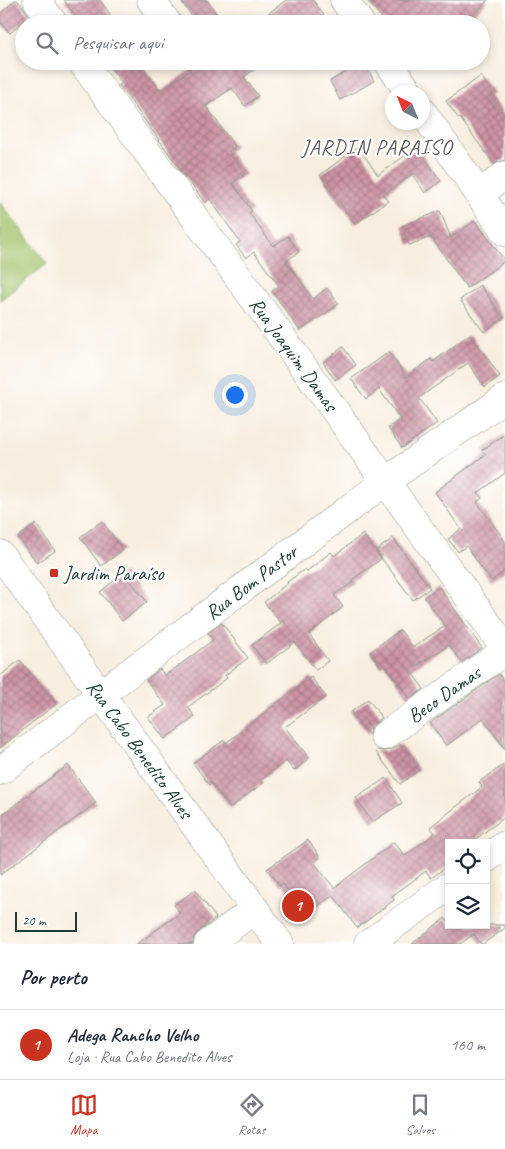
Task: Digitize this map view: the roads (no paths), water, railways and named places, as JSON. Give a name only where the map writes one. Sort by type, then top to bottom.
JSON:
[{"type":"street","points":[[37,0],[48,15]]},
{"type":"street","points":[[151,0],[162,15]]},
{"type":"street","points":[[344,0],[355,15]]},
{"type":"street","name":"Rua Joaquim Damas","points":[[88,70],[386,481],[505,649]]},
{"type":"street","points":[[394,70],[404,85]]},
{"type":"street","points":[[430,123],[505,232]]},
{"type":"street","points":[[479,194],[505,174]]},
{"type":"street","name":"Rua Bom Pastor","points":[[0,771],[386,481],[505,398]]},
{"type":"street","name":"Rua Cabo Benedito Alves","points":[[0,554],[280,944]]},
{"type":"street","name":"Beco Damas","points":[[384,736],[505,649]]},
{"type":"street","points":[[490,856],[505,845]]},
{"type":"street","points":[[368,944],[445,889]]},
{"type":"street","points":[[208,944],[255,909]]},
{"type":"place","name":"Jardim Paraíso","points":[[54,573]]},
{"type":"place","name":"Adega Rancho Velho","points":[[298,906]]},
{"type":"district","name":"JARDIN PARAISO","points":[[377,147]]}]
